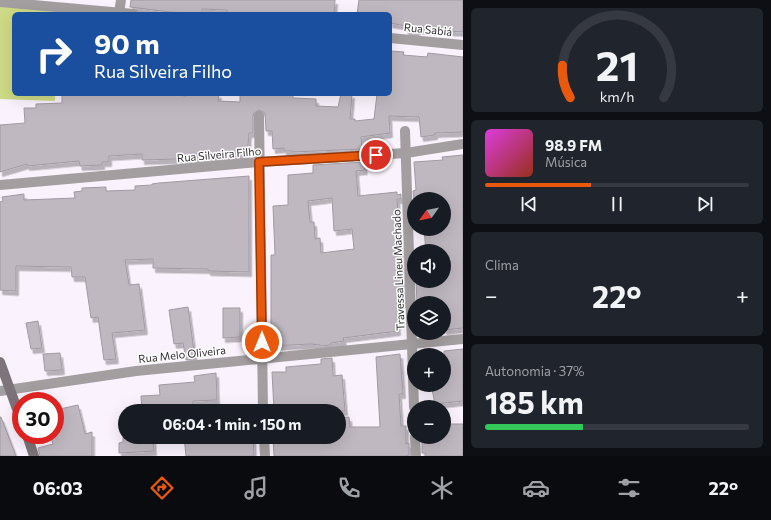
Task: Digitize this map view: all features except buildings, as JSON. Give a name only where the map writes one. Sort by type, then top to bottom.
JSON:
[{"type":"street","points":[[119,12],[121,0]]},
{"type":"street","points":[[0,2],[108,12]]},
{"type":"street","name":"Rua Sabiá","points":[[392,38],[463,45]]},
{"type":"street","points":[[259,116],[264,404]]},
{"type":"street","name":"Travessa Lineu Machado","points":[[404,132],[406,153],[414,400]]},
{"type":"street","name":"Rua Silveira Filho","points":[[0,185],[259,162],[406,153],[463,144]]},
{"type":"street","name":"Rua Melo Oliveira","points":[[5,391],[136,371],[463,339]]},
{"type":"street","points":[[0,362],[5,391],[12,404]]},
{"type":"street","points":[[30,444],[34,456]]},
{"type":"street","points":[[264,444],[265,456]]},
{"type":"street","points":[[415,444],[416,456]]},
{"type":"green space","points":[[0,6],[60,12],[12,12],[12,96],[55,96],[55,101],[0,99]]},
{"type":"route","points":[[262,342],[259,162],[376,155]]}]
